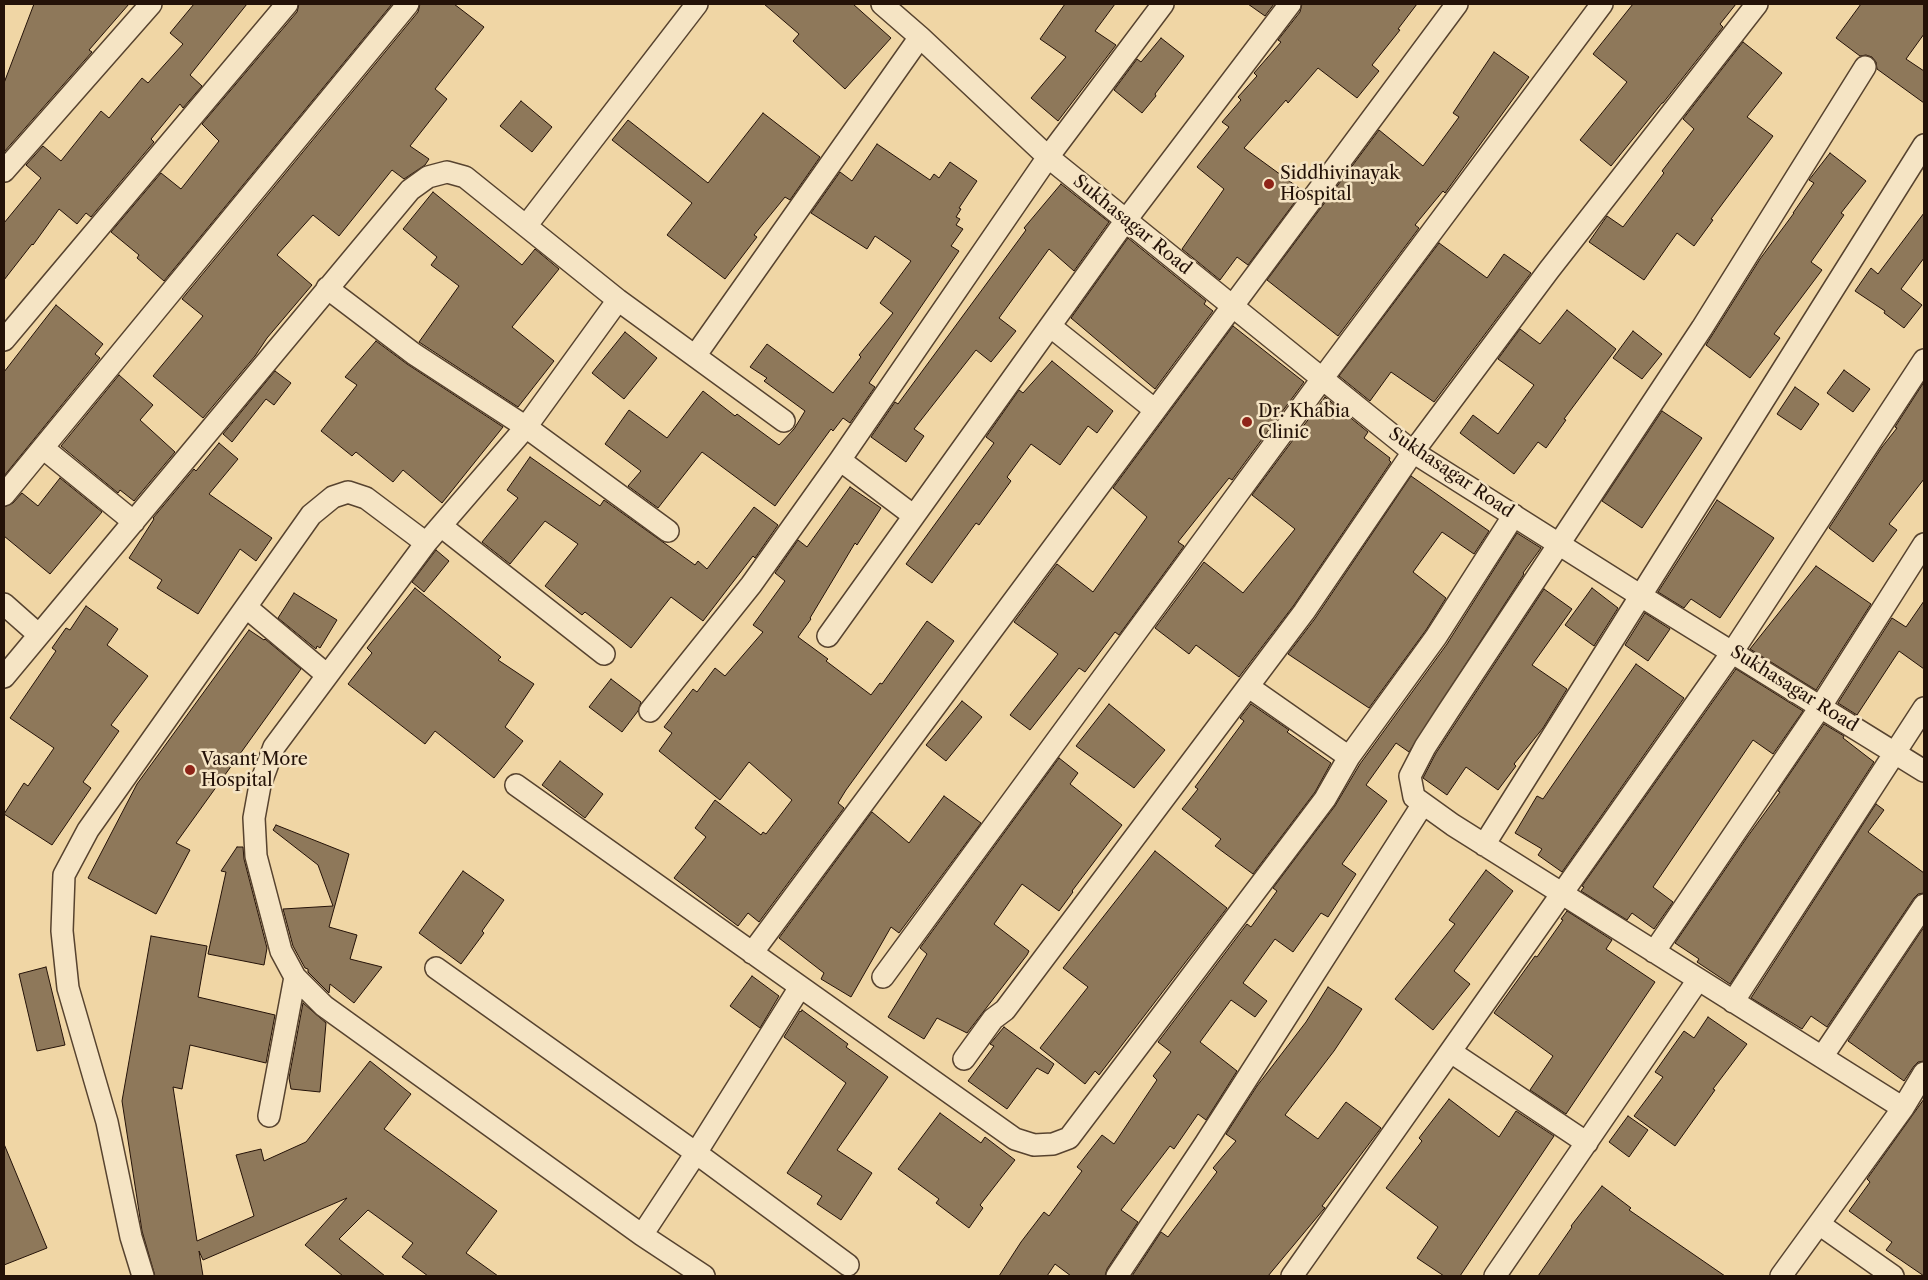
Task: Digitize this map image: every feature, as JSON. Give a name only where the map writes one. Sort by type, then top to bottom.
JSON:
[{"type":"street","points":[[4,171],[151,4]]},
{"type":"street","points":[[4,340],[287,4]]},
{"type":"street","points":[[4,495],[408,4]]},
{"type":"street","points":[[526,226],[697,4]]},
{"type":"street","name":"Sukhasagar Road","points":[[882,4],[1048,157],[1413,452],[1924,771]]},
{"type":"street","points":[[650,711],[751,585],[840,460],[1048,157],[1163,4]]},
{"type":"street","points":[[828,636],[1126,220],[1290,4]]},
{"type":"street","points":[[752,953],[1457,4]]},
{"type":"street","points":[[884,977],[1322,379],[1602,4]]},
{"type":"street","points":[[964,1059],[992,1019],[1005,1010],[1249,687],[1304,612],[1413,452],[1549,270],[1756,4]]},
{"type":"street","points":[[695,356],[920,37]]},
{"type":"street","points":[[1865,67],[1702,328],[1448,710],[1410,776],[1414,797],[1423,804],[1484,845],[1903,1108]]},
{"type":"street","points":[[1484,845],[1924,145]]},
{"type":"street","points":[[4,677],[410,190],[428,177],[447,172],[465,177],[618,300],[784,421]]},
{"type":"street","points":[[327,288],[414,354],[526,427],[668,531]]},
{"type":"street","points":[[618,300],[526,427],[426,543],[274,747],[260,784],[254,818],[256,856],[281,951],[295,977],[324,1006],[642,1236],[704,1276]]},
{"type":"street","points":[[1050,326],[1155,410]]},
{"type":"street","points":[[1292,1276],[1733,651],[1924,360]]},
{"type":"street","points":[[43,448],[134,522]]},
{"type":"street","points":[[840,460],[914,516]]},
{"type":"street","points":[[142,1276],[131,1238],[106,1122],[68,988],[62,931],[64,875],[88,830],[311,515],[333,496],[348,492],[366,498],[426,543]]},
{"type":"street","points":[[516,785],[1015,1139],[1034,1145],[1053,1144],[1069,1138],[1326,800],[1349,757],[1436,637],[1514,515]]},
{"type":"street","points":[[441,526],[604,654]]},
{"type":"street","points":[[1654,952],[1821,706],[1924,544]]},
{"type":"street","points":[[4,604],[39,635]]},
{"type":"street","points":[[246,607],[327,675]]},
{"type":"street","points":[[1249,687],[1349,757]]},
{"type":"street","points":[[1733,1002],[1924,708]]},
{"type":"street","points":[[1117,1276],[1205,1144],[1423,804]]},
{"type":"street","points":[[1822,1057],[1924,905]]},
{"type":"street","points":[[436,968],[696,1152],[848,1265]]},
{"type":"street","points":[[269,1116],[295,977]]},
{"type":"street","points":[[1495,1276],[1698,980]]},
{"type":"street","points":[[642,1236],[800,987]]},
{"type":"street","points":[[1451,1052],[1587,1143]]},
{"type":"street","points":[[1781,1276],[1903,1108],[1924,1073]]},
{"type":"street","points":[[1819,1224],[1893,1276]]},
{"type":"building","points":[[34,4],[129,4],[89,50],[92,52],[4,152],[4,83]]},
{"type":"building","points":[[194,4],[247,4],[190,75],[202,86],[183,108],[180,104],[151,139],[154,142],[91,217],[86,213],[77,224],[59,209],[4,280],[4,223],[41,178],[26,165],[43,146],[61,161],[101,111],[109,118],[142,78],[148,83],[183,44],[170,33]]},
{"type":"building","points":[[299,4],[392,4],[164,281],[137,258],[139,255],[111,232],[161,173],[181,189],[219,141],[202,124],[297,12]]},
{"type":"building","points":[[420,4],[454,4],[484,27],[435,89],[447,99],[410,146],[429,159],[425,165],[404,179],[392,170],[339,236],[313,215],[277,255],[312,285],[203,418],[153,376],[203,316],[182,299],[418,12]]},
{"type":"building","points":[[764,4],[853,4],[891,38],[845,89],[793,41],[799,34]]},
{"type":"building","points":[[1065,4],[1115,4],[1095,31],[1116,45],[1058,121],[1031,98],[1066,57],[1040,39]]},
{"type":"building","points":[[1248,4],[1274,4],[1265,16]]},
{"type":"building","points":[[1302,4],[1417,4],[1398,29],[1400,30],[1372,65],[1379,71],[1357,98],[1318,68],[1288,103],[1286,100],[1244,148],[1303,191],[1248,265],[1237,257],[1220,280],[1182,249],[1224,189],[1197,167],[1229,127],[1222,122],[1241,100],[1238,97],[1257,76],[1254,73],[1281,42],[1278,40],[1300,12]]},
{"type":"building","points":[[1633,4],[1736,4],[1720,24],[1723,27],[1611,166],[1580,140],[1627,82],[1593,54]]},
{"type":"building","points":[[1861,4],[1924,4],[1924,34],[1906,59],[1924,71],[1924,103],[1877,69],[1876,62],[1872,57],[1860,56],[1836,38]]},
{"type":"building","points":[[1161,38],[1184,56],[1142,113],[1114,90],[1137,59],[1141,62]]},
{"type":"building","points":[[1743,42],[1782,73],[1747,117],[1773,136],[1711,219],[1713,220],[1694,246],[1677,233],[1644,280],[1589,242],[1607,216],[1623,227],[1664,173],[1662,171],[1694,129],[1683,119]]},
{"type":"building","points":[[1494,52],[1529,77],[1445,193],[1443,191],[1415,225],[1419,228],[1338,336],[1267,280],[1379,130],[1423,166],[1459,117],[1453,113]]},
{"type":"building","points":[[521,101],[552,127],[532,152],[500,126]]},
{"type":"building","points":[[763,113],[820,157],[790,200],[785,197],[754,235],[757,237],[725,279],[667,235],[692,203],[612,140],[628,120],[708,183]]},
{"type":"building","points":[[877,144],[930,180],[934,174],[939,178],[950,162],[977,181],[959,208],[961,209],[956,217],[960,219],[956,225],[963,229],[951,246],[959,251],[869,383],[875,387],[850,423],[843,418],[833,431],[831,429],[775,506],[702,452],[658,508],[628,486],[641,471],[605,444],[629,410],[667,438],[703,391],[735,416],[737,414],[779,445],[794,429],[805,411],[764,381],[767,378],[750,367],[767,344],[833,393],[861,357],[859,355],[893,313],[880,303],[911,261],[875,236],[867,249],[811,213],[840,172],[852,181]]},
{"type":"building","points":[[1830,153],[1866,181],[1841,213],[1844,215],[1811,262],[1822,270],[1774,334],[1780,338],[1750,378],[1706,345],[1760,259],[1814,183],[1809,180]]},
{"type":"building","points":[[1061,184],[1109,222],[1074,271],[1049,249],[999,318],[1016,331],[991,362],[976,350],[914,429],[924,436],[906,462],[871,437],[895,402],[898,404],[1026,230],[1024,228]]},
{"type":"building","points":[[433,192],[522,265],[535,249],[559,269],[512,327],[554,361],[518,407],[419,342],[459,286],[431,265],[437,257],[403,229]]},
{"type":"building","points":[[1924,213],[1924,258],[1901,289],[1922,305],[1904,328],[1884,313],[1885,311],[1855,291],[1871,268],[1878,274]]},
{"type":"building","points":[[1128,238],[1206,301],[1204,304],[1213,311],[1155,389],[1071,318]]},
{"type":"building","points":[[1439,243],[1487,278],[1504,254],[1531,273],[1434,402],[1391,372],[1370,401],[1339,376]]},
{"type":"building","points":[[56,305],[103,344],[95,354],[100,358],[4,476],[4,372]]},
{"type":"building","points":[[1567,310],[1616,349],[1564,419],[1566,420],[1546,448],[1538,442],[1514,474],[1460,433],[1473,415],[1498,434],[1534,385],[1498,359],[1520,329],[1540,344]]},
{"type":"building","points":[[1233,326],[1304,382],[1232,480],[1229,478],[1178,542],[1184,546],[1119,635],[1115,632],[1085,672],[1079,668],[1030,730],[1010,715],[1058,654],[1014,622],[1057,564],[1093,592],[1147,517],[1113,488]]},
{"type":"building","points":[[1633,331],[1662,354],[1642,379],[1613,358]]},
{"type":"building","points":[[625,332],[657,358],[624,399],[592,373]]},
{"type":"building","points":[[376,341],[407,364],[503,427],[442,503],[403,470],[393,482],[356,452],[352,456],[321,431],[357,385],[345,377]]},
{"type":"building","points":[[1052,361],[1113,411],[1097,433],[1088,426],[1060,465],[1031,444],[1007,477],[1011,481],[979,525],[976,523],[932,583],[906,564],[994,443],[986,437],[1019,390],[1023,393]]},
{"type":"building","points":[[1844,370],[1870,389],[1853,412],[1827,393]]},
{"type":"building","points":[[275,371],[291,383],[274,405],[266,399],[232,442],[223,434]]},
{"type":"building","points":[[119,375],[153,405],[140,420],[175,452],[134,501],[120,490],[118,493],[61,446]]},
{"type":"building","points":[[1924,382],[1924,479],[1889,524],[1897,530],[1873,562],[1829,528],[1882,447],[1897,428],[1895,427]]},
{"type":"building","points":[[1795,387],[1819,404],[1801,430],[1777,414]]},
{"type":"building","points":[[1325,397],[1368,432],[1364,438],[1390,458],[1391,462],[1294,605],[1239,677],[1196,645],[1189,654],[1155,628],[1204,562],[1243,593],[1295,529],[1252,495]]},
{"type":"building","points":[[1662,411],[1702,438],[1642,528],[1602,501]]},
{"type":"building","points":[[219,443],[238,459],[209,494],[272,538],[256,561],[240,549],[198,614],[157,588],[162,580],[129,558],[153,518],[194,469],[196,471]]},
{"type":"building","points":[[530,457],[600,506],[604,500],[695,565],[698,561],[707,569],[754,507],[778,525],[755,558],[753,556],[703,621],[671,597],[631,648],[585,612],[582,615],[545,586],[578,544],[545,521],[510,564],[482,542],[518,498],[507,490]]},
{"type":"building","points":[[1411,476],[1489,531],[1474,554],[1442,532],[1413,572],[1446,598],[1426,630],[1369,708],[1288,654],[1314,620]]},
{"type":"building","points":[[60,478],[102,512],[50,574],[4,536],[4,507],[13,503],[22,493],[38,506]]},
{"type":"building","points":[[850,487],[881,508],[857,545],[855,543],[811,619],[798,637],[871,695],[880,683],[882,684],[927,621],[954,641],[846,790],[838,803],[844,808],[759,922],[748,913],[738,926],[674,878],[706,837],[695,828],[715,800],[761,835],[763,832],[766,834],[792,800],[749,762],[720,800],[659,751],[672,733],[664,727],[693,689],[697,692],[715,668],[725,676],[763,632],[753,625],[785,581],[775,573],[798,540],[807,547]]},
{"type":"building","points":[[1717,500],[1774,538],[1720,618],[1691,599],[1684,608],[1658,592]]},
{"type":"building","points":[[1517,533],[1541,548],[1523,573],[1409,752],[1396,743],[1366,785],[1387,801],[1342,864],[1356,874],[1328,917],[1321,913],[1293,952],[1275,939],[1243,983],[1267,1001],[1255,1017],[1231,1000],[1200,1042],[1237,1071],[1206,1120],[1198,1114],[1174,1149],[1170,1146],[1121,1210],[1138,1222],[1107,1269],[1105,1276],[1071,1276],[1055,1264],[1047,1276],[999,1276],[1021,1242],[1044,1212],[1049,1216],[1082,1171],[1077,1167],[1102,1135],[1114,1144],[1157,1080],[1153,1076],[1171,1052],[1158,1042],[1247,924],[1251,927],[1277,891],[1273,888],[1335,806],[1360,764],[1447,644]]},
{"type":"building","points":[[436,550],[449,561],[424,592],[412,582]]},
{"type":"building","points":[[1816,566],[1871,604],[1816,690],[1750,649]]},
{"type":"building","points":[[415,588],[501,657],[498,660],[534,684],[505,727],[523,741],[494,778],[435,731],[425,744],[348,684],[372,653],[367,648]]},
{"type":"building","points":[[1592,588],[1618,608],[1594,646],[1565,625]]},
{"type":"building","points":[[1544,589],[1572,609],[1532,665],[1567,689],[1543,728],[1514,764],[1516,766],[1498,790],[1466,767],[1447,795],[1423,778],[1436,753]]},
{"type":"building","points":[[294,593],[337,620],[320,648],[317,646],[316,649],[278,618]]},
{"type":"building","points":[[1924,601],[1924,669],[1899,651],[1857,715],[1838,703],[1892,618],[1906,627]]},
{"type":"building","points":[[86,606],[118,629],[107,645],[148,676],[111,725],[119,731],[83,782],[91,788],[52,845],[4,814],[24,783],[28,786],[54,748],[10,718],[56,651],[52,648],[66,628],[70,630]]},
{"type":"building","points":[[1645,613],[1670,629],[1648,661],[1625,645]]},
{"type":"building","points":[[249,630],[265,639],[301,669],[176,843],[190,850],[156,914],[88,878],[137,784]]},
{"type":"building","points":[[1636,664],[1684,698],[1562,872],[1538,855],[1542,849],[1515,833],[1537,796],[1543,799]]},
{"type":"building","points":[[1736,669],[1803,711],[1773,754],[1753,740],[1653,887],[1673,902],[1654,929],[1632,913],[1627,920],[1581,891],[1584,887],[1582,886]]},
{"type":"building","points":[[611,679],[641,702],[638,711],[622,732],[589,707]]},
{"type":"building","points":[[962,701],[982,717],[946,761],[926,745]]},
{"type":"building","points":[[1109,704],[1165,750],[1134,788],[1076,746]]},
{"type":"building","points":[[1251,704],[1289,730],[1287,732],[1331,763],[1315,792],[1253,874],[1215,846],[1221,839],[1182,809],[1198,789],[1195,787],[1244,721],[1240,718]]},
{"type":"building","points":[[1824,724],[1844,736],[1843,738],[1874,762],[1730,984],[1697,962],[1699,959],[1675,943],[1780,792],[1778,791]]},
{"type":"building","points":[[1059,758],[1078,773],[1070,784],[1122,825],[1059,911],[1022,884],[994,924],[1029,951],[1027,955],[967,1033],[937,1018],[924,1039],[888,1017],[927,954],[920,948]]},
{"type":"building","points":[[560,761],[603,794],[585,818],[542,785]]},
{"type":"building","points":[[944,796],[981,823],[899,933],[891,927],[851,997],[821,979],[824,973],[779,938],[872,812],[909,843]]},
{"type":"building","points":[[1876,804],[1884,810],[1868,832],[1924,873],[1924,893],[1918,894],[1914,898],[1827,1027],[1811,1016],[1802,1029],[1751,998]]},
{"type":"building","points":[[276,825],[349,854],[329,927],[357,935],[350,959],[382,967],[354,1003],[330,984],[329,993],[308,972],[293,946],[283,909],[333,906],[318,865],[273,830]]},
{"type":"building","points":[[237,847],[243,847],[244,859],[267,948],[264,965],[208,954],[226,872],[221,871]]},
{"type":"building","points":[[1155,851],[1227,908],[1099,1075],[1095,1071],[1085,1084],[1040,1048],[1088,987],[1063,968]]},
{"type":"building","points":[[1486,870],[1513,891],[1454,971],[1470,984],[1433,1030],[1395,999],[1455,924],[1449,920]]},
{"type":"building","points":[[463,871],[504,900],[482,931],[484,933],[461,964],[419,933]]},
{"type":"building","points":[[1567,911],[1612,940],[1606,949],[1655,982],[1566,1114],[1530,1090],[1553,1056],[1494,1013],[1535,956],[1537,957],[1563,920],[1561,919]]},
{"type":"building","points":[[1924,927],[1924,1061],[1918,1062],[1914,1066],[1904,1081],[1848,1041]]},
{"type":"building","points":[[151,936],[207,946],[198,997],[275,1015],[266,1063],[190,1045],[182,1089],[173,1087],[197,1241],[254,1216],[236,1155],[261,1149],[264,1161],[306,1142],[370,1061],[411,1094],[384,1129],[497,1211],[466,1253],[498,1276],[428,1276],[402,1257],[413,1243],[368,1210],[339,1239],[385,1276],[343,1276],[305,1245],[347,1198],[203,1260],[199,1251],[203,1276],[155,1276],[142,1231],[122,1101]]},
{"type":"building","points":[[46,967],[65,1045],[37,1051],[19,974]]},
{"type":"building","points":[[752,976],[779,996],[760,1028],[730,1006]]},
{"type":"building","points":[[1328,987],[1362,1009],[1334,1051],[1285,1115],[1318,1139],[1346,1102],[1381,1128],[1322,1206],[1325,1208],[1268,1276],[1132,1276],[1161,1232],[1168,1237],[1217,1172],[1213,1168],[1236,1141],[1226,1134],[1257,1086],[1306,1022]]},
{"type":"building","points":[[303,1003],[326,1023],[320,1092],[291,1089],[289,1078]]},
{"type":"building","points":[[802,1010],[848,1044],[846,1047],[888,1077],[837,1150],[872,1173],[841,1220],[817,1204],[822,1196],[787,1173],[846,1083],[784,1037]]},
{"type":"building","points":[[1708,1017],[1747,1044],[1713,1089],[1715,1090],[1675,1146],[1634,1116],[1663,1077],[1655,1072],[1684,1031],[1694,1038]]},
{"type":"building","points":[[1004,1027],[1054,1064],[1048,1074],[1037,1068],[1007,1109],[968,1081],[994,1046],[990,1044]]},
{"type":"building","points":[[1449,1099],[1499,1137],[1516,1111],[1554,1136],[1460,1276],[1444,1276],[1417,1258],[1438,1227],[1386,1188],[1422,1141],[1419,1138]]},
{"type":"building","points":[[1924,1099],[1924,1276],[1886,1250],[1892,1242],[1849,1211],[1870,1182],[1867,1179]]},
{"type":"building","points":[[940,1113],[981,1143],[985,1137],[1015,1160],[980,1205],[983,1208],[969,1228],[936,1203],[939,1199],[898,1169]]},
{"type":"building","points":[[1628,1116],[1648,1130],[1629,1157],[1609,1142]]},
{"type":"building","points":[[4,1144],[47,1248],[4,1265]]},
{"type":"building","points":[[1602,1186],[1631,1208],[1629,1210],[1725,1276],[1538,1276],[1571,1226]]},
{"type":"place","name":"Siddhivinayak Hospital","points":[[1269,184]]},
{"type":"place","name":"Dr. Khabia Clinic","points":[[1247,422]]},
{"type":"place","name":"Vasant More Hospital","points":[[190,770]]}]
